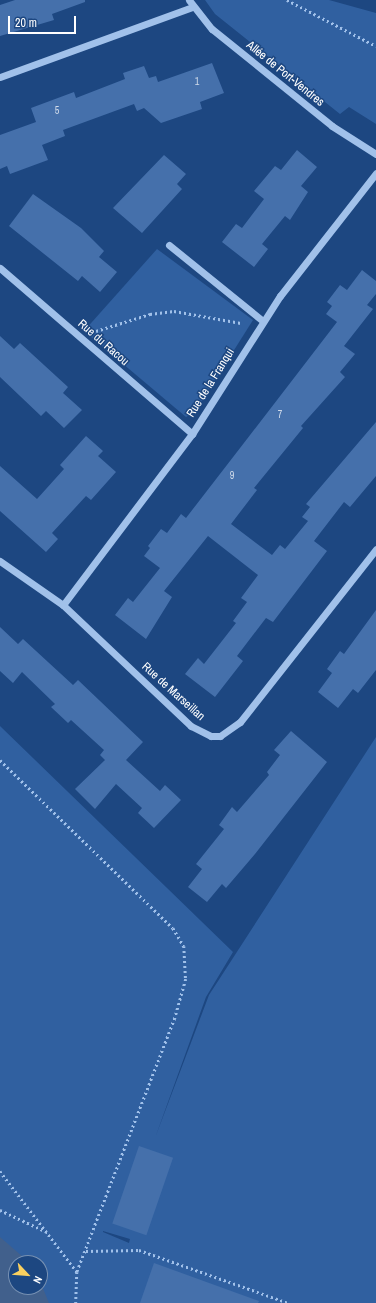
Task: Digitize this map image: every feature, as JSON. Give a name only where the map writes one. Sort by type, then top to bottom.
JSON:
[{"type":"street","points":[[0,77],[190,3]]},
{"type":"street","name":"Allée de Port-Vendres","points":[[190,3],[212,29],[332,126],[376,154]]},
{"type":"street","name":"Rue de la Franqui","points":[[63,605],[192,434],[261,324],[376,173]]},
{"type":"street","points":[[168,245],[261,324]]},
{"type":"street","name":"Rue du Racou","points":[[0,268],[192,434]]},
{"type":"street","name":"Rue de Marseillan","points":[[1,563],[63,605],[191,726],[211,736],[220,736],[240,722],[376,549]]},
{"type":"path","points":[[287,0],[376,46]]},
{"type":"path","points":[[79,337],[150,314],[174,311],[261,324]]},
{"type":"path","points":[[0,760],[173,928],[184,946],[186,979],[175,1018],[78,1272],[76,1303]]},
{"type":"path","points":[[0,1171],[78,1272]]},
{"type":"path","points":[[0,1210],[49,1234]]},
{"type":"path","points":[[86,1251],[139,1250],[289,1303]]},
{"type":"shaded area","points":[[205,0],[329,0],[376,13],[376,124],[349,107],[340,114],[215,14]]},
{"type":"shaded area","points":[[157,249],[253,320],[195,412],[186,417],[84,331]]},
{"type":"shaded area","points":[[0,726],[233,952],[206,997],[155,1138],[209,995],[376,737],[376,1303],[0,1303]],"holes":[[[103,1231],[130,1239],[129,1243]]]},
{"type":"shaded area","points":[[0,1237],[21,1255],[8,1255],[8,1295],[46,1295],[49,1303],[0,1303]]},
{"type":"building","points":[[15,0],[85,0],[85,2],[52,14],[54,20],[0,36],[0,5]]},
{"type":"building","points":[[212,63],[224,93],[200,102],[202,109],[161,123],[144,108],[137,111],[134,104],[63,130],[65,136],[42,145],[48,160],[10,174],[7,166],[0,169],[0,135],[36,122],[31,108],[74,92],[76,98],[125,79],[123,73],[144,66],[149,78],[156,76],[158,82]]},
{"type":"building","points":[[297,150],[317,167],[301,186],[308,192],[290,220],[285,216],[262,244],[268,249],[254,267],[222,242],[236,224],[242,228],[264,199],[254,191],[275,166],[281,170]]},
{"type":"building","points":[[164,155],[186,174],[177,184],[182,189],[142,233],[113,208]]},
{"type":"building","points":[[33,194],[81,228],[104,251],[99,257],[117,272],[100,292],[82,276],[78,281],[9,226]]},
{"type":"building","points":[[362,270],[376,281],[376,294],[367,305],[373,309],[344,346],[355,354],[340,372],[345,377],[301,426],[303,428],[254,488],[257,490],[231,524],[272,555],[280,545],[285,549],[308,521],[302,517],[310,507],[306,504],[376,422],[376,476],[350,507],[344,502],[314,541],[327,551],[273,622],[266,618],[237,656],[243,661],[215,697],[185,674],[198,658],[204,664],[236,623],[233,621],[247,602],[241,598],[258,575],[208,536],[164,591],[172,597],[146,639],[115,615],[128,598],[133,602],[160,568],[144,556],[150,548],[148,546],[161,529],[167,533],[181,514],[186,518],[337,322],[326,314],[332,306],[327,302],[340,285],[347,290]]},
{"type":"building","points":[[0,336],[14,349],[20,343],[68,387],[63,393],[82,410],[64,428],[46,411],[41,416],[0,377]]},
{"type":"building","points":[[86,436],[103,451],[98,456],[116,472],[91,500],[86,496],[52,533],[58,539],[46,552],[0,511],[0,466],[37,499],[64,469],[60,465]]},
{"type":"building","points":[[376,610],[376,670],[358,693],[353,689],[338,708],[318,692],[332,673],[327,669],[340,651],[344,654]]},
{"type":"building","points":[[0,627],[18,644],[23,639],[73,685],[78,680],[143,742],[126,760],[160,791],[165,785],[181,800],[154,828],[138,813],[142,808],[116,784],[95,809],[75,789],[105,760],[100,755],[104,750],[71,720],[68,723],[51,707],[55,704],[22,672],[13,683],[0,671]]},
{"type":"building","points":[[291,731],[327,762],[255,854],[226,888],[222,884],[207,902],[188,887],[202,869],[196,864],[224,829],[219,825],[232,807],[237,812],[269,775],[267,772],[280,755],[274,750]]},
{"type":"building","points":[[139,1146],[173,1158],[146,1235],[112,1224]]},
{"type":"building","points":[[154,1263],[259,1301],[258,1303],[140,1303]]}]
